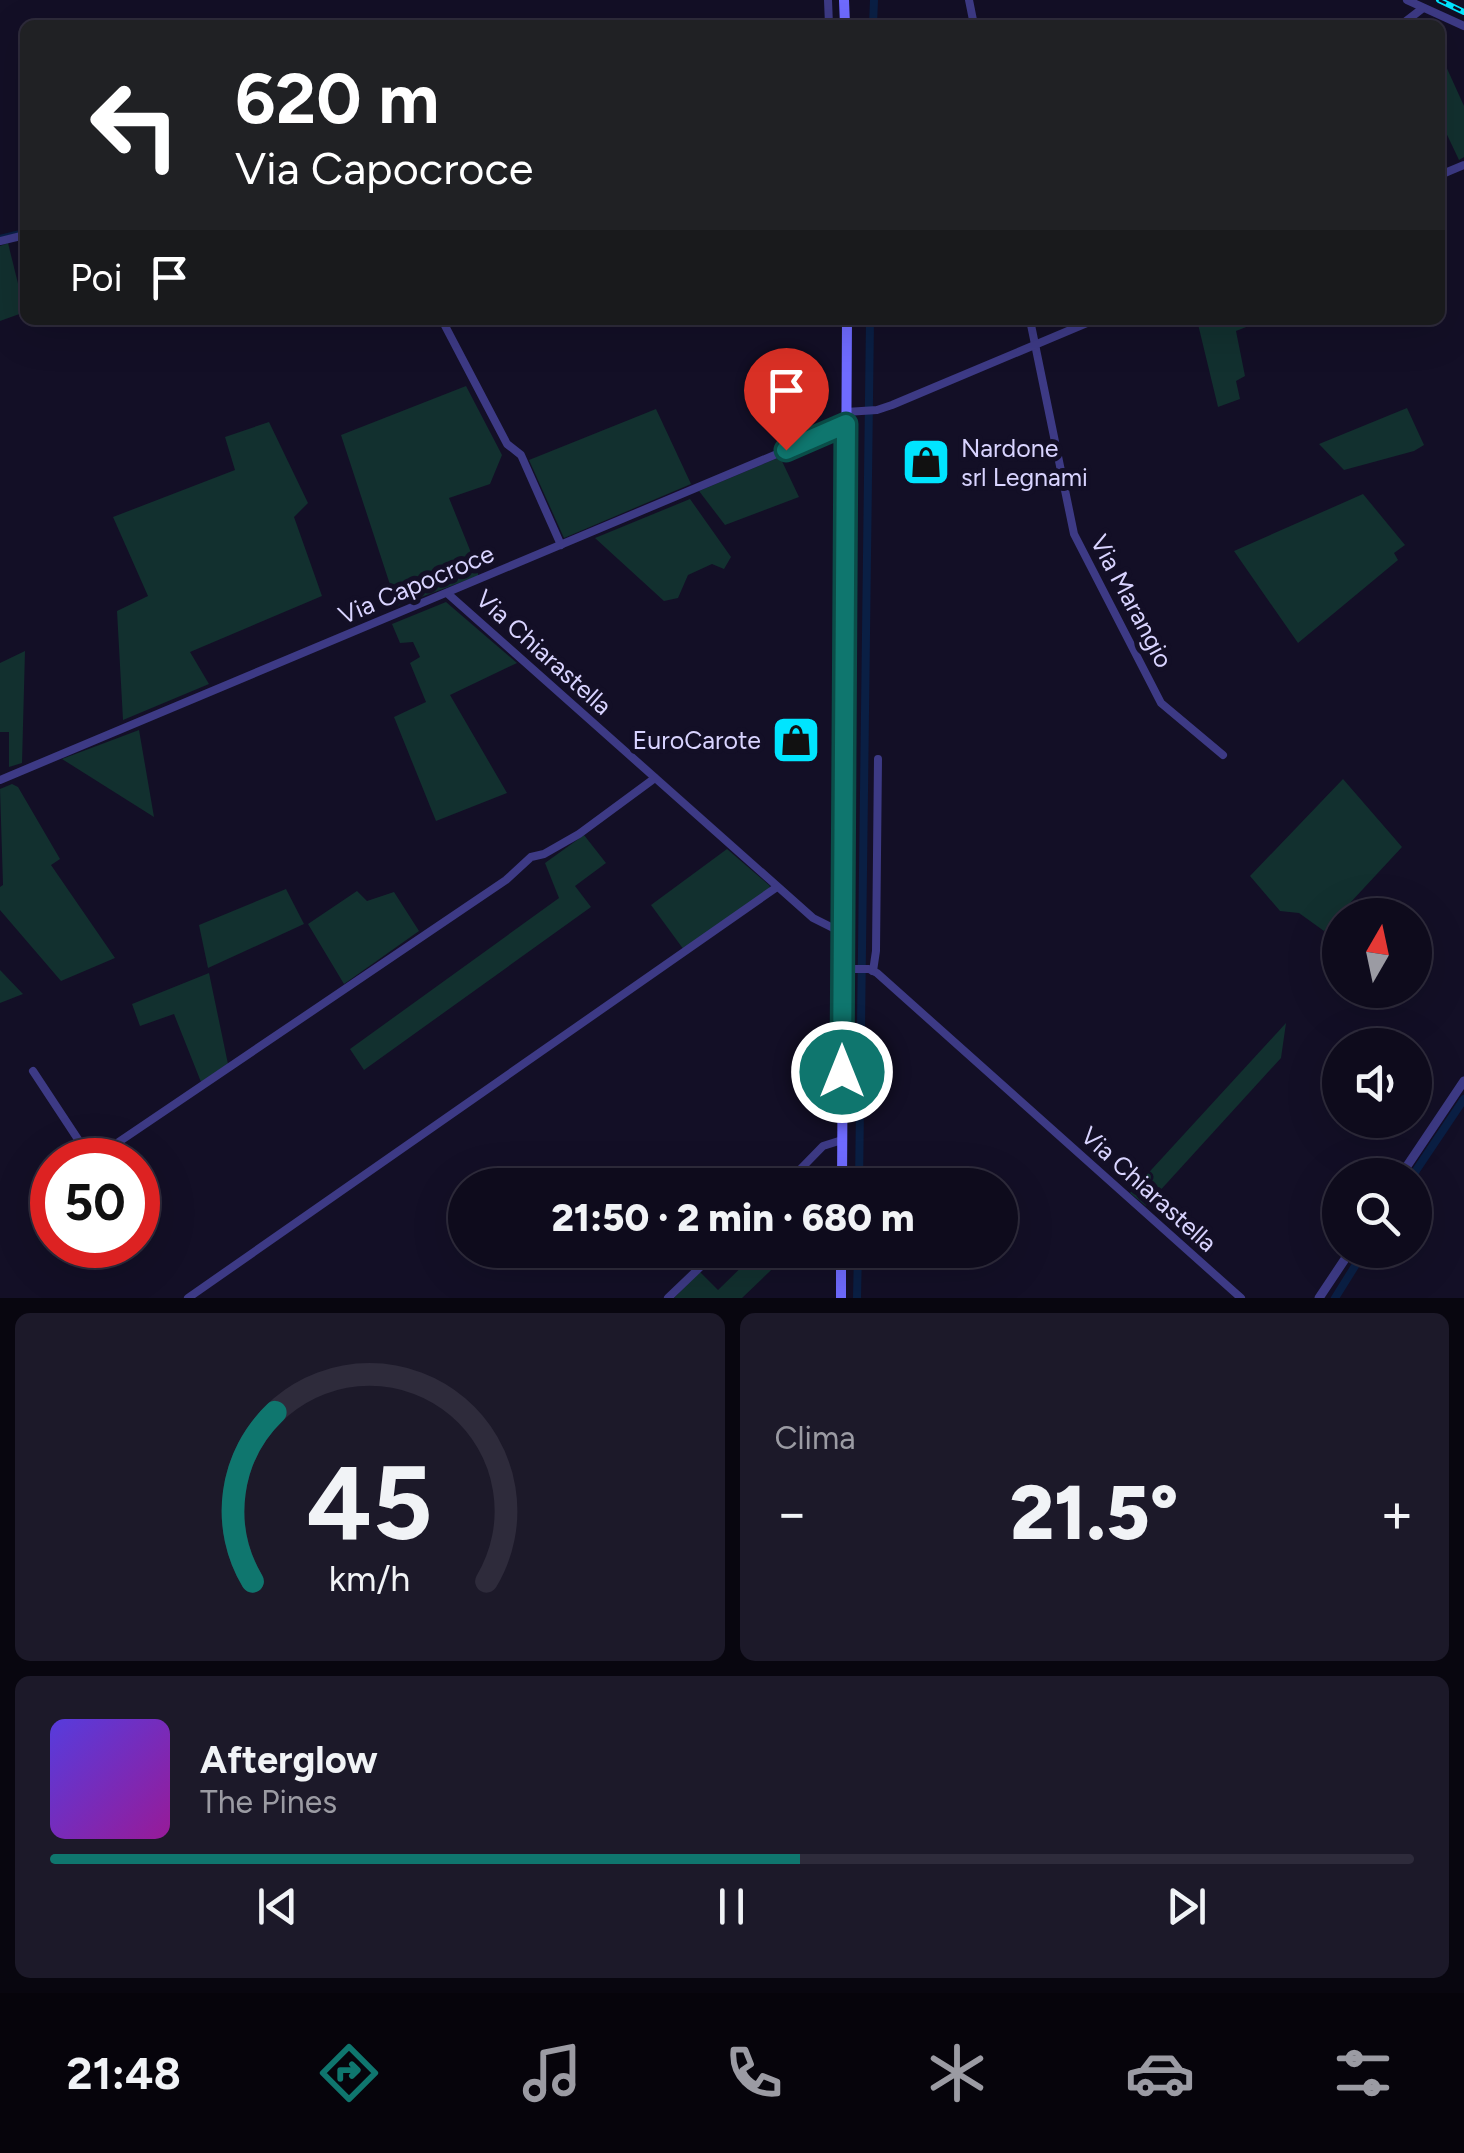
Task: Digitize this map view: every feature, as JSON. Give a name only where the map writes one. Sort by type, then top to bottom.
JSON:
[{"type":"main road","points":[[842,1168],[848,969],[843,934],[846,424],[850,411],[847,325]]},
{"type":"main road","points":[[841,1268],[841,1298]]},
{"type":"street","points":[[1408,0],[1464,26]]},
{"type":"street","points":[[1411,20],[1423,8]]},
{"type":"street","points":[[445,325],[506,444],[521,455],[561,545]]},
{"type":"street","name":"Via Marangio","points":[[1031,325],[1078,543],[1161,704],[1224,755]]},
{"type":"street","points":[[850,411],[877,410],[1082,325]]},
{"type":"street","name":"Via Capocroce","points":[[0,780],[846,424]]},
{"type":"street","name":"Via Chiarastella","points":[[447,593],[813,918],[843,934]]},
{"type":"street","points":[[848,969],[871,970],[876,951],[878,759]]},
{"type":"street","points":[[33,1071],[89,1156],[96,1158],[506,880],[532,857],[562,845],[608,815],[655,778]]},
{"type":"street","points":[[188,1298],[777,887]]},
{"type":"street","name":"Via Chiarastella","points":[[871,970],[1241,1298]]},
{"type":"street","points":[[1411,1158],[1464,1080]]},
{"type":"street","points":[[801,1168],[824,1146],[842,1140]]},
{"type":"street","points":[[668,1298],[699,1268]]},
{"type":"street","points":[[1319,1298],[1339,1268]]},
{"type":"green space","points":[[1445,64],[1464,106],[1464,157],[1459,160],[1445,131]]},
{"type":"green space","points":[[8,243],[20,292],[20,314],[0,321],[0,246]]},
{"type":"green space","points":[[1198,325],[1251,325],[1236,331],[1245,376],[1236,381],[1240,399],[1218,407]]},
{"type":"green space","points":[[466,386],[502,455],[490,484],[449,498],[478,576],[397,606],[341,435]]},
{"type":"green space","points":[[1407,408],[1424,445],[1414,451],[1344,470],[1319,444]]},
{"type":"green space","points":[[656,409],[691,484],[564,538],[529,460]]},
{"type":"green space","points":[[269,422],[308,503],[294,517],[322,596],[190,652],[209,684],[123,720],[117,611],[148,596],[113,517],[235,470],[225,437]]},
{"type":"green space","points":[[780,457],[799,497],[725,525],[699,491]]},
{"type":"green space","points":[[1363,494],[1405,545],[1394,553],[1398,560],[1298,643],[1234,551]]},
{"type":"green space","points":[[690,499],[731,557],[724,569],[712,564],[688,575],[678,598],[664,601],[595,538]]},
{"type":"green space","points":[[446,602],[517,663],[450,695],[507,793],[436,821],[394,717],[426,702],[410,663],[420,657],[413,642],[400,643],[392,624]]},
{"type":"green space","points":[[25,651],[22,763],[9,767],[9,732],[0,732],[0,663]]},
{"type":"green space","points":[[139,730],[154,817],[62,759]]},
{"type":"green space","points":[[1343,779],[1402,847],[1355,898],[1322,898],[1322,930],[1299,913],[1280,911],[1250,876]]},
{"type":"green space","points":[[12,784],[18,787],[60,859],[51,865],[115,958],[61,981],[0,910],[0,789]]},
{"type":"green space","points":[[584,835],[606,863],[575,886],[591,907],[364,1070],[350,1049],[559,898],[545,863]]},
{"type":"green space","points":[[727,849],[770,886],[684,950],[651,905]]},
{"type":"green space","points":[[286,889],[304,924],[208,968],[199,925]]},
{"type":"green space","points":[[357,891],[367,901],[394,892],[419,931],[344,984],[308,924]]},
{"type":"green space","points":[[0,970],[23,994],[0,1003]]},
{"type":"green space","points":[[209,973],[228,1064],[201,1082],[174,1014],[140,1026],[132,1004]]},
{"type":"green space","points":[[1286,1023],[1281,1058],[1146,1206],[1130,1193]]},
{"type":"green space","points":[[741,1268],[773,1268],[742,1298],[674,1298],[700,1272],[718,1290]]},
{"type":"waterway","points":[[873,20],[874,0]]},
{"type":"waterway","points":[[0,236],[20,231]]},
{"type":"waterway","points":[[859,1168],[870,325]]},
{"type":"waterway","points":[[1424,1158],[1464,1099]]},
{"type":"waterway","points":[[857,1298],[858,1268]]},
{"type":"waterway","points":[[1335,1298],[1354,1268]]},
{"type":"railway","points":[[1439,0],[1464,12]]},
{"type":"place","name":"Nardone srl Legnami","points":[[926,462]]},
{"type":"place","name":"EuroCarote","points":[[796,740]]},
{"type":"route","points":[[786,450],[846,424],[842,1072]]}]
